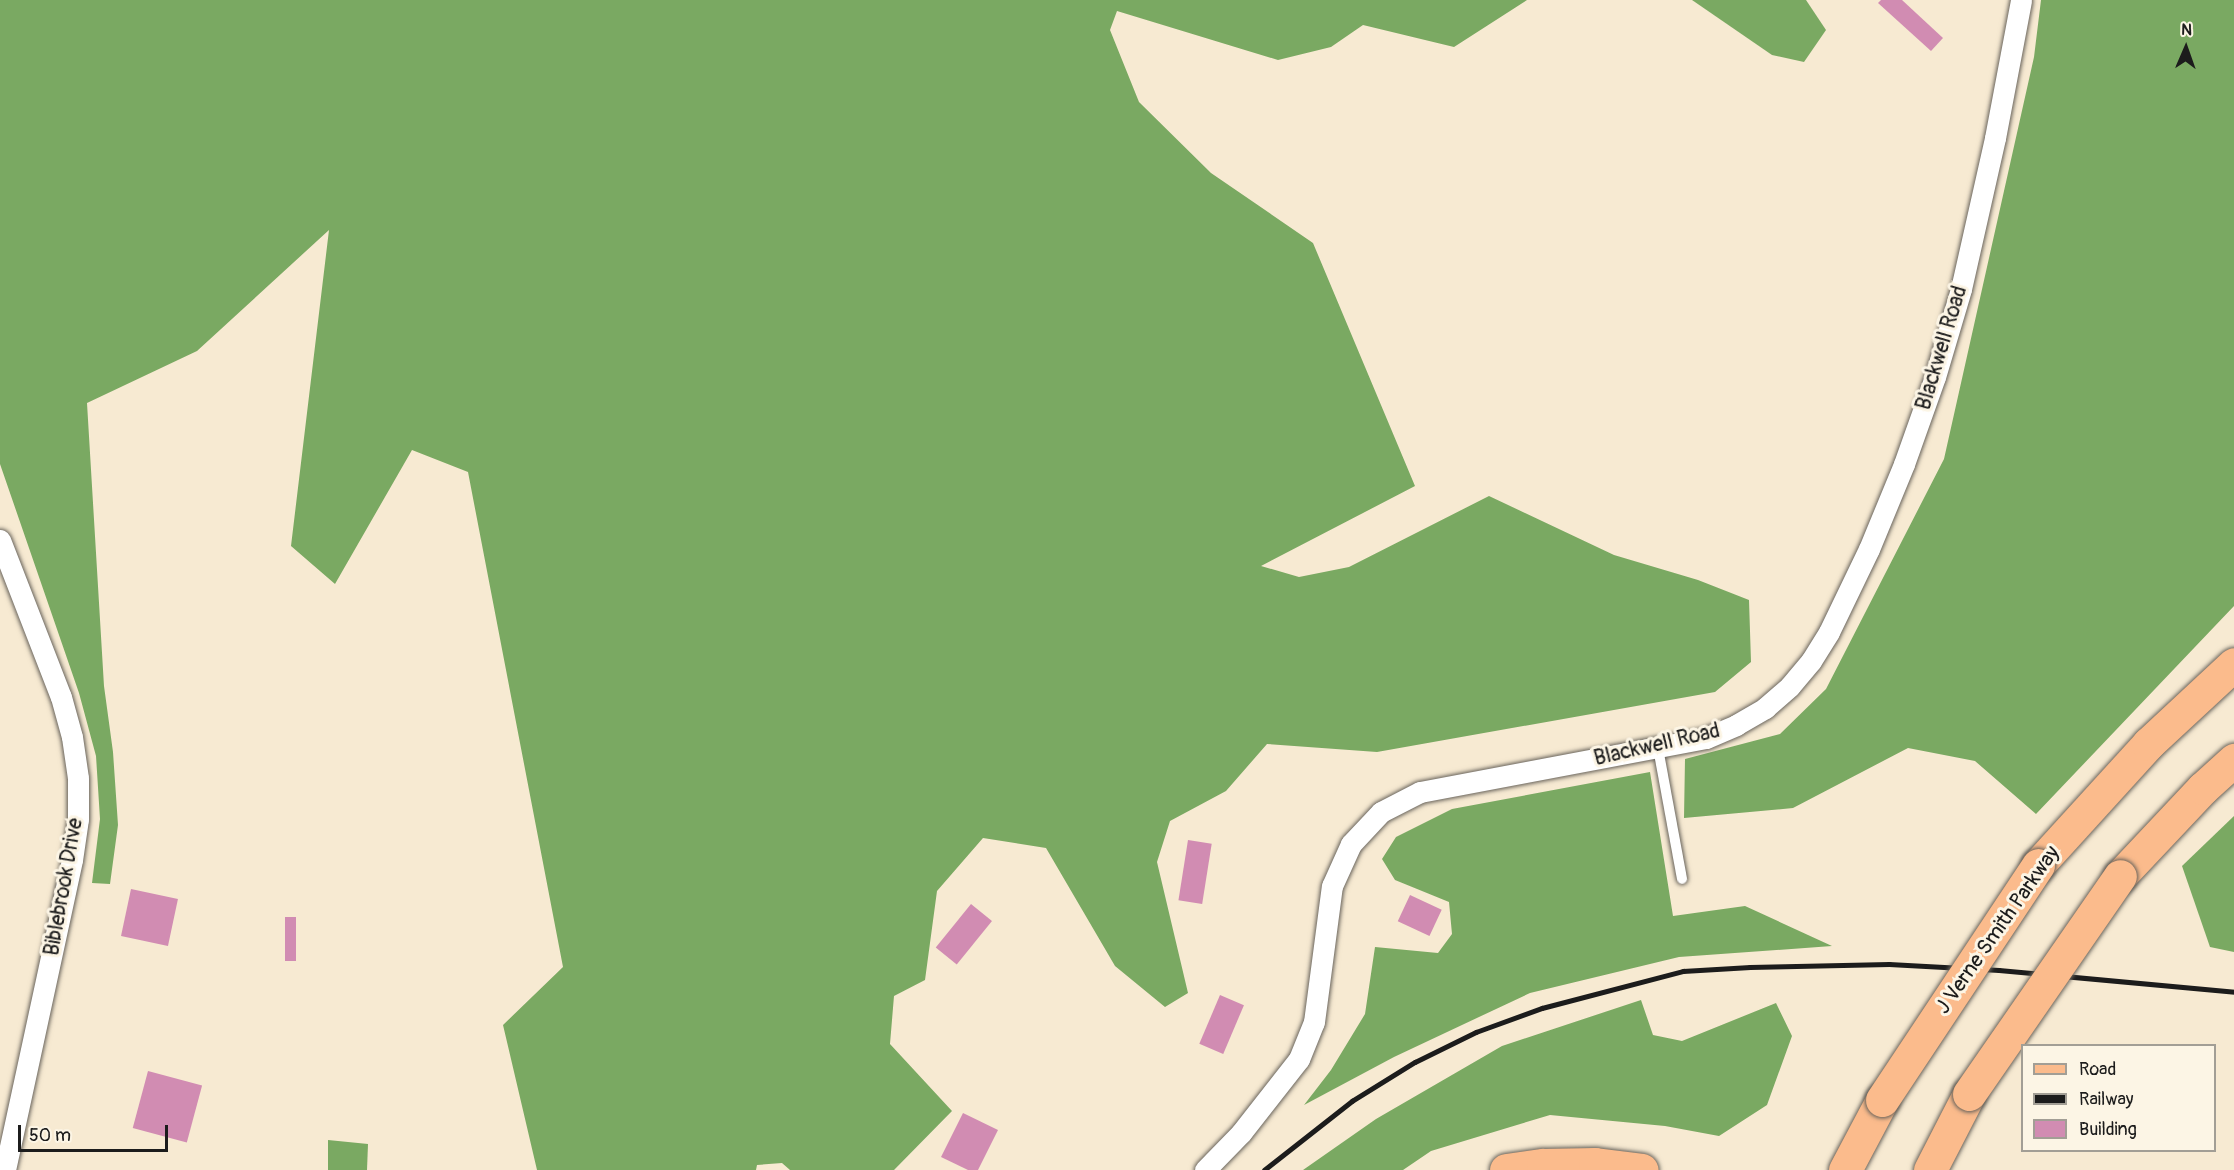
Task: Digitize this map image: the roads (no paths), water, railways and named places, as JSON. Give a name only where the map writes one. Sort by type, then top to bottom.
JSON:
[{"type":"main road","name":"J Verne Smith Parkway","points":[[1845,1170],[1882,1100],[2038,865],[2148,744],[2234,664]]},
{"type":"main road","points":[[1930,1170],[1944,1155],[1969,1094],[2120,876],[2203,788],[2234,760]]},
{"type":"main road","points":[[1506,1170],[1544,1165],[1596,1164],[1642,1170]]},
{"type":"street","name":"Blackwell Road","points":[[1205,1170],[1288,1076],[1308,1041],[1316,1012],[1332,886],[1351,844],[1366,826],[1390,806],[1420,792],[1706,738],[1736,725],[1765,708],[1790,686],[1811,661],[1829,632],[1873,539],[1904,464],[1935,377],[1961,289],[1995,138],[2021,0]]},
{"type":"street","name":"Biblebrook Drive","points":[[0,540],[61,697],[72,737],[78,778],[78,819],[72,860],[5,1170]]},
{"type":"lane","points":[[1658,748],[1682,879]]},
{"type":"railway","points":[[1264,1170],[1352,1101],[1415,1062],[1476,1032],[1542,1008],[1683,971],[1889,964],[1999,970],[2234,992]]}]
